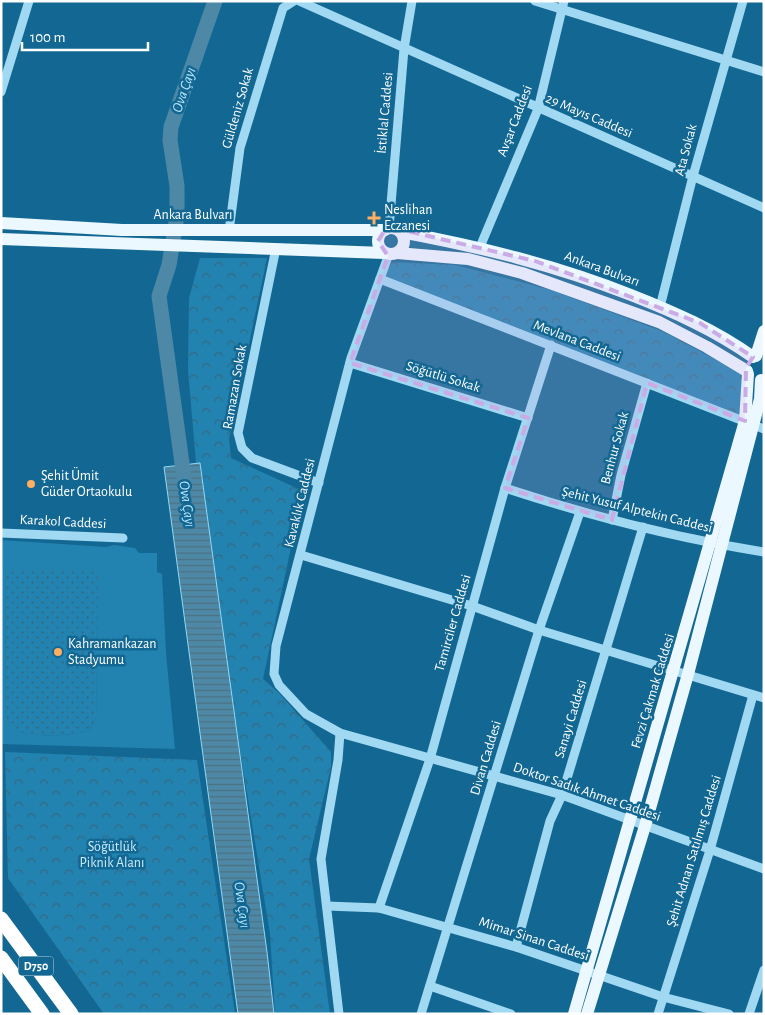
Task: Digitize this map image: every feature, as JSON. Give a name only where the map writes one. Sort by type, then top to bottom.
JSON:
[{"type":"highway","name":"D750","points":[[1,919],[71,1014]]},
{"type":"highway","name":"D750","points":[[1,958],[42,1014]]},
{"type":"main road","name":"Ankara Bulvarı","points":[[1,223],[122,230],[392,230],[480,247],[535,261],[660,306],[700,323],[757,356]]},
{"type":"main road","points":[[392,230],[404,244],[390,254],[378,241],[392,230]]},
{"type":"main road","points":[[1,239],[276,248],[468,259],[522,273],[659,322],[707,347],[748,373],[754,379],[762,379]]},
{"type":"main road","points":[[757,356],[764,331]]},
{"type":"main road","name":"Fevzi Çakmak Caddesi","points":[[754,425],[747,364],[757,356]]},
{"type":"main road","name":"Fevzi Çakmak Caddesi","points":[[574,1014],[592,972],[645,826],[681,672],[716,544],[754,425],[762,379]]},
{"type":"main road","name":"Fevzi Çakmak Caddesi","points":[[587,1014],[592,972],[629,820],[681,672]]},
{"type":"street","points":[[1,92],[29,1]]},
{"type":"street","name":"Güldeniz Sokak","points":[[229,231],[240,148],[283,8],[294,1]]},
{"type":"street","name":"29 Mayıs Caddesi","points":[[299,1],[764,208]]},
{"type":"street","name":"İstiklal Caddesi","points":[[392,230],[404,49],[412,1]]},
{"type":"street","points":[[535,1],[563,5],[764,72]]},
{"type":"street","name":"Ata Sokak","points":[[660,306],[693,176],[743,1]]},
{"type":"street","name":"Avşar Caddesi","points":[[480,247],[538,109],[563,5]]},
{"type":"street","name":"Ramazan Sokak","points":[[276,248],[238,433],[242,448],[252,458],[319,483]]},
{"type":"street","name":"Kavaklık Caddesi","points":[[340,733],[306,714],[279,685],[274,674],[276,646],[350,363],[390,254]]},
{"type":"street","name":"Mevlana Caddesi","points":[[380,279],[754,425]]},
{"type":"street","name":"Tamirciler Caddesi","points":[[379,908],[430,759],[506,488],[551,345]]},
{"type":"street","name":"Söğütlü Sokak","points":[[350,363],[528,418]]},
{"type":"street","name":"Benhur Sokak","points":[[612,520],[621,475],[647,383]]},
{"type":"street","name":"Şehit Yusuf Alptekin Caddesi","points":[[506,488],[580,512],[612,520],[716,544],[764,552]]},
{"type":"street","name":"Divan Caddesi","points":[[421,1014],[539,630],[580,512]]},
{"type":"street","name":"Sanayi Caddesi","points":[[516,947],[550,821],[562,796],[643,527]]},
{"type":"street","name":"Karakol Caddesi","points":[[1,533],[123,538]]},
{"type":"street","points":[[300,555],[472,606],[539,630],[764,698]]},
{"type":"street","name":"Şehit Adnan Satılmış Caddesi","points":[[658,1014],[710,850],[753,694]]},
{"type":"street","points":[[339,1014],[328,924],[328,906],[320,859],[338,760],[340,733]]},
{"type":"street","name":"Doktor Sadık Ahmet Caddesi","points":[[340,733],[430,759],[495,775],[562,796],[764,869]]},
{"type":"street","name":"Mimar Sinan Caddesi","points":[[328,906],[379,908],[448,926],[592,972],[664,998],[729,1014]]},
{"type":"street","points":[[749,1014],[764,970]]},
{"type":"street","points":[[430,986],[511,1014]]},
{"type":"highlighted area","points":[[394,228],[535,261],[700,323],[753,357],[746,368],[745,421],[647,383],[612,520],[505,488],[528,418],[350,363],[388,256],[378,241],[385,230]]},
{"type":"green space","points":[[200,258],[267,258],[229,439],[231,458],[303,491],[263,679],[279,693],[331,752],[331,767],[309,859],[330,1014],[275,1014],[270,934],[197,474],[188,370],[189,298]]},
{"type":"green space","points":[[392,262],[455,265],[551,290],[664,332],[744,375],[742,416],[380,279]]},
{"type":"green space","points":[[1,540],[106,547],[114,545],[135,548],[139,553],[157,553],[157,572],[162,574],[166,653],[175,749],[1,744]],"holes":[[[6,569],[98,569],[96,718],[89,730],[72,734],[37,735],[16,731],[10,727],[5,711]]]},
{"type":"green space","points":[[6,569],[99,569],[96,718],[89,730],[72,734],[37,735],[25,734],[10,728],[5,711]]},
{"type":"green space","name":"Söğütlük Piknik Alanı","points":[[5,752],[197,760],[235,1014],[104,1014],[8,878]]},
{"type":"water","points":[[200,463],[274,1014],[238,1014],[164,467]]},
{"type":"waterway","name":"Ova Çayı","points":[[185,485],[159,296],[169,265],[177,216],[177,186],[170,140],[171,127],[215,1]]},
{"type":"place","name":"Neslihan Eczanesi","points":[[374,218]]},
{"type":"place","name":"Şehit Ümit Güder Ortaokulu","points":[[31,484]]},
{"type":"place","name":"Kahramankazan Stadyumu","points":[[58,652]]}]
